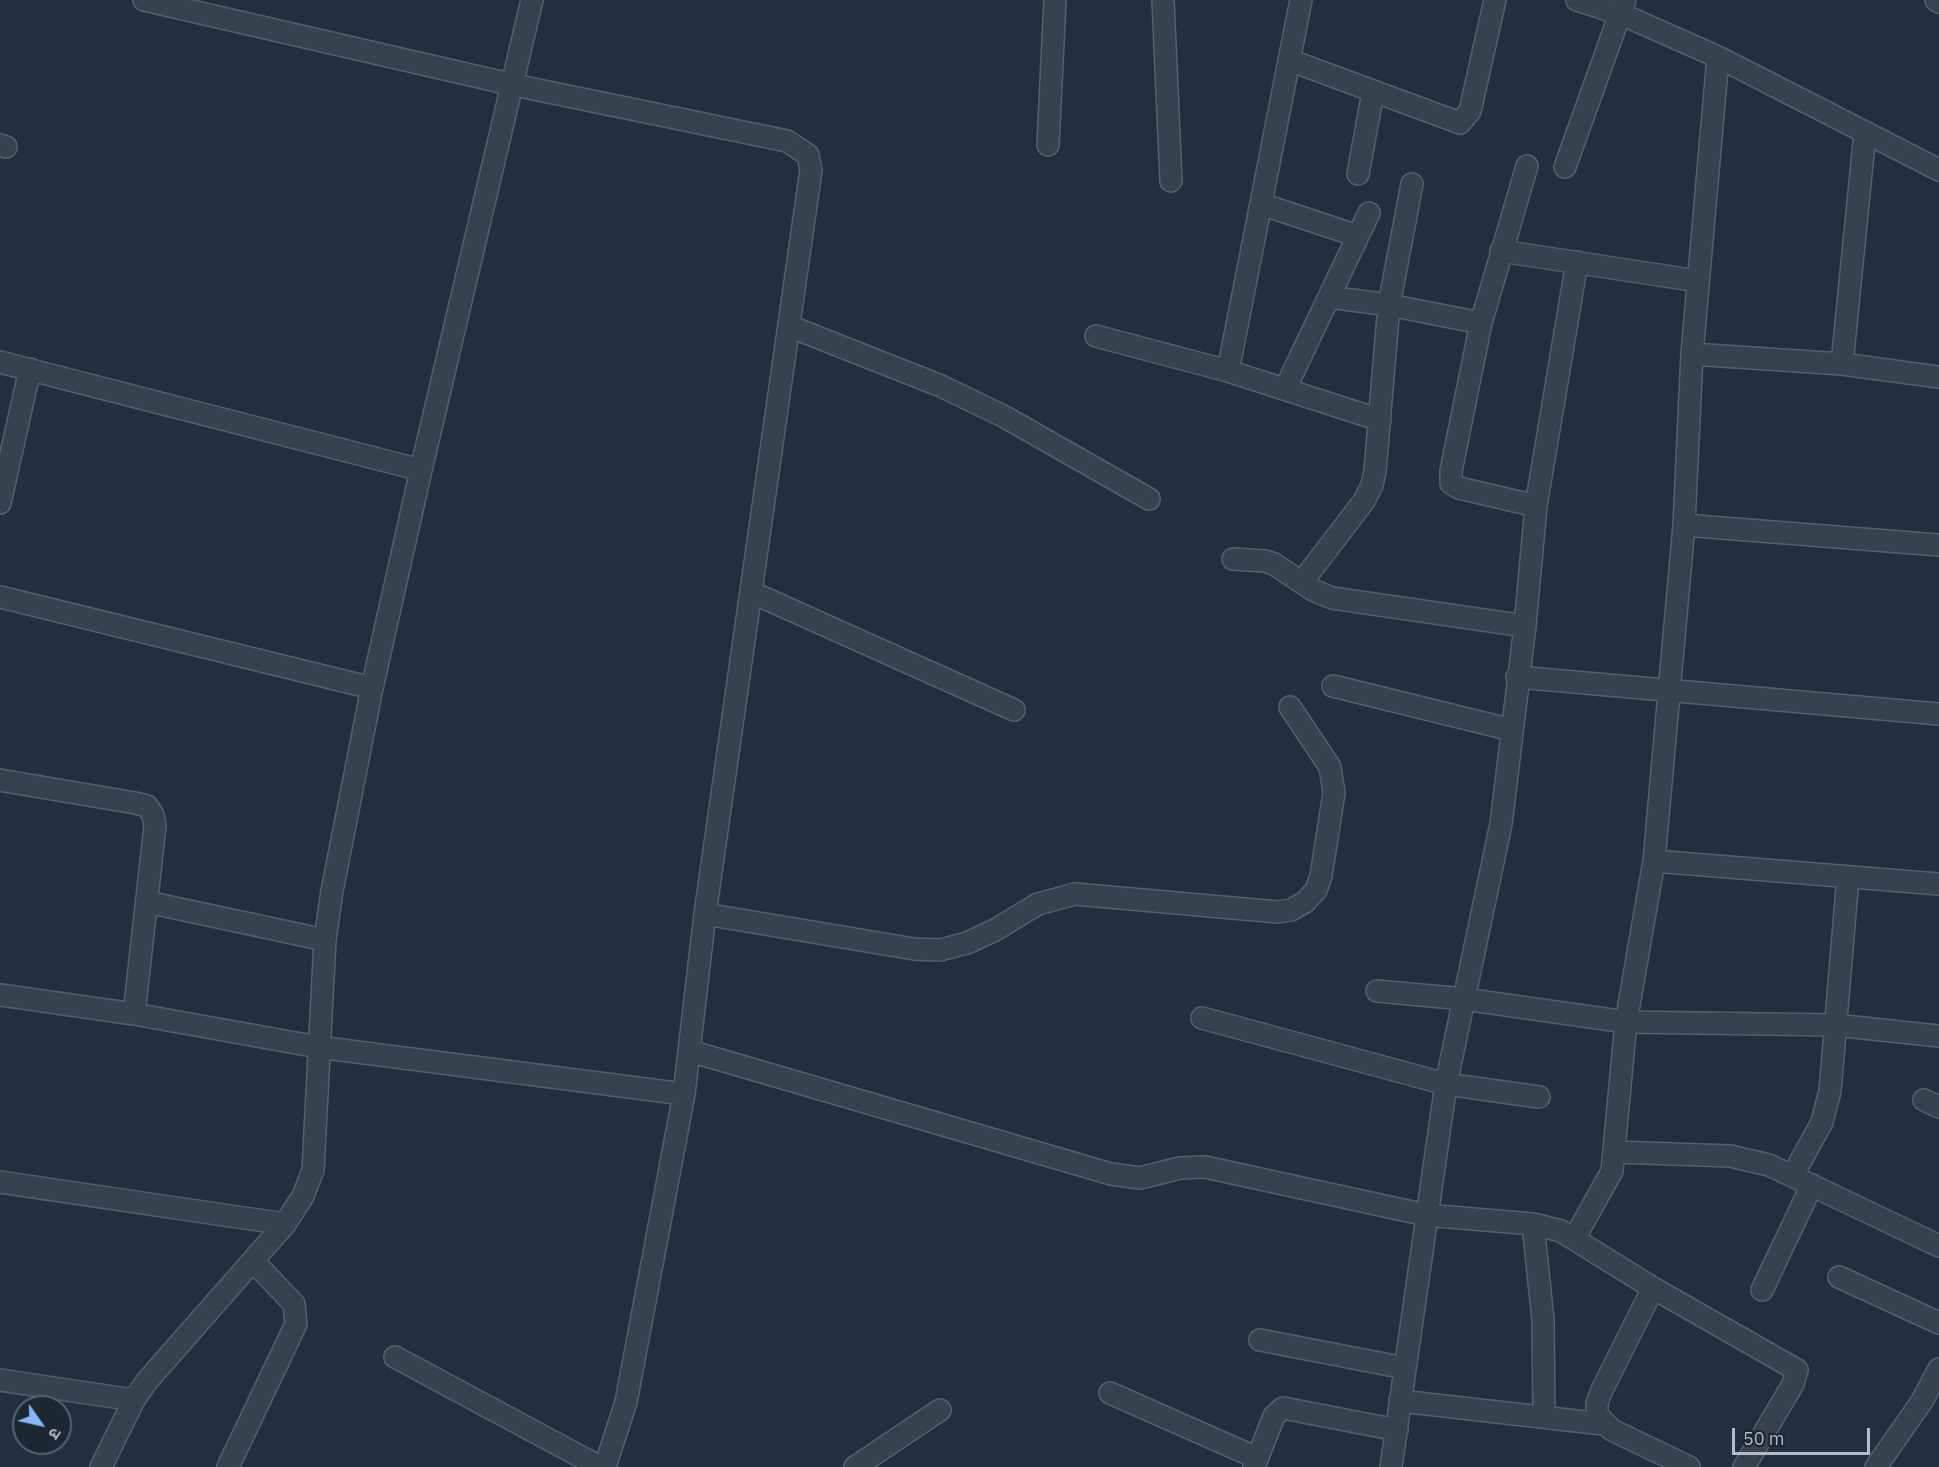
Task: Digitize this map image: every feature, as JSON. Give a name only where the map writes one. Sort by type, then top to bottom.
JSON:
[{"type":"street","points":[[144,0],[514,85],[787,141],[808,155],[811,170],[705,914],[684,1094],[626,1402],[605,1467]]},
{"type":"street","points":[[101,1467],[134,1400],[147,1381],[285,1224],[303,1196],[313,1170],[325,940],[332,891],[372,688],[532,0]]},
{"type":"street","points":[[1048,145],[1055,0]]},
{"type":"street","points":[[1163,0],[1171,181]]},
{"type":"street","points":[[1228,371],[1301,0]]},
{"type":"street","points":[[1289,60],[1460,123],[1470,111],[1495,0]]},
{"type":"street","points":[[1577,0],[1623,7],[1939,170]]},
{"type":"street","points":[[1565,167],[1623,7]]},
{"type":"street","points":[[1574,1239],[1612,1171],[1616,1152],[1626,1022],[1654,861],[1684,525],[1692,354],[1718,57]]},
{"type":"street","points":[[1358,174],[1373,92]]},
{"type":"street","points":[[1842,364],[1865,133]]},
{"type":"street","points":[[1527,166],[1481,323],[1450,471],[1451,483],[1459,488],[1536,506]]},
{"type":"street","points":[[1302,582],[1364,501],[1375,471],[1389,305],[1412,184]]},
{"type":"street","points":[[1261,204],[1358,236]]},
{"type":"street","points":[[1285,389],[1369,213]]},
{"type":"street","points":[[1501,250],[1698,281]]},
{"type":"street","points":[[1391,1467],[1446,1084],[1496,854],[1525,626],[1536,506],[1577,262]]},
{"type":"street","points":[[1329,297],[1389,305],[1481,323]]},
{"type":"street","points":[[789,326],[941,386],[1005,417],[1149,499]]},
{"type":"street","points":[[1096,336],[1228,371],[1380,420]]},
{"type":"street","points":[[1692,354],[1842,364],[1939,377]]},
{"type":"street","points":[[0,362],[421,470]]},
{"type":"street","points":[[0,504],[30,369]]},
{"type":"street","points":[[1684,525],[1939,545]]},
{"type":"street","points":[[1233,559],[1265,561],[1332,598],[1525,626]]},
{"type":"street","points":[[751,592],[1014,710]]},
{"type":"street","points":[[0,597],[372,688]]},
{"type":"street","points":[[1517,677],[1939,714]]},
{"type":"street","points":[[1333,686],[1512,730]]},
{"type":"street","points":[[705,914],[914,949],[940,950],[986,934],[1038,904],[1075,894],[1278,912],[1291,910],[1311,896],[1321,876],[1334,793],[1330,766],[1290,707]]},
{"type":"street","points":[[0,780],[147,807],[153,815],[155,826],[134,1014]]},
{"type":"street","points":[[1654,861],[1939,884]]},
{"type":"street","points":[[1793,1175],[1815,1136],[1826,1108],[1848,877]]},
{"type":"street","points":[[147,902],[325,940]]},
{"type":"street","points":[[1377,991],[1464,999],[1626,1022],[1835,1024],[1939,1036]]},
{"type":"street","points":[[0,995],[134,1014],[318,1047],[684,1094]]},
{"type":"street","points":[[1202,1018],[1446,1084],[1539,1097]]},
{"type":"street","points":[[690,1051],[1111,1174],[1140,1178],[1180,1168],[1205,1167],[1426,1215],[1548,1226],[1797,1370],[1793,1384],[1744,1467]]},
{"type":"street","points":[[1616,1152],[1730,1156],[1768,1165],[1939,1246]]},
{"type":"street","points":[[0,1182],[285,1224]]},
{"type":"street","points":[[1762,1290],[1812,1185]]},
{"type":"street","points":[[1533,1224],[1543,1320],[1544,1417]]},
{"type":"street","points":[[228,1467],[296,1324],[294,1304],[253,1261]]},
{"type":"street","points":[[1839,1277],[1939,1323]]},
{"type":"street","points":[[1603,1424],[1597,1415],[1597,1403],[1653,1288]]},
{"type":"street","points":[[1260,1340],[1405,1368]]},
{"type":"street","points":[[395,1357],[600,1467]]},
{"type":"street","points":[[1876,1467],[1922,1401],[1939,1369]]},
{"type":"street","points":[[0,1380],[134,1400]]},
{"type":"street","points":[[1110,1393],[1256,1463],[1274,1416],[1283,1408],[1397,1430]]},
{"type":"street","points":[[1400,1401],[1603,1424],[1689,1467]]},
{"type":"street","points":[[855,1467],[940,1410]]}]
